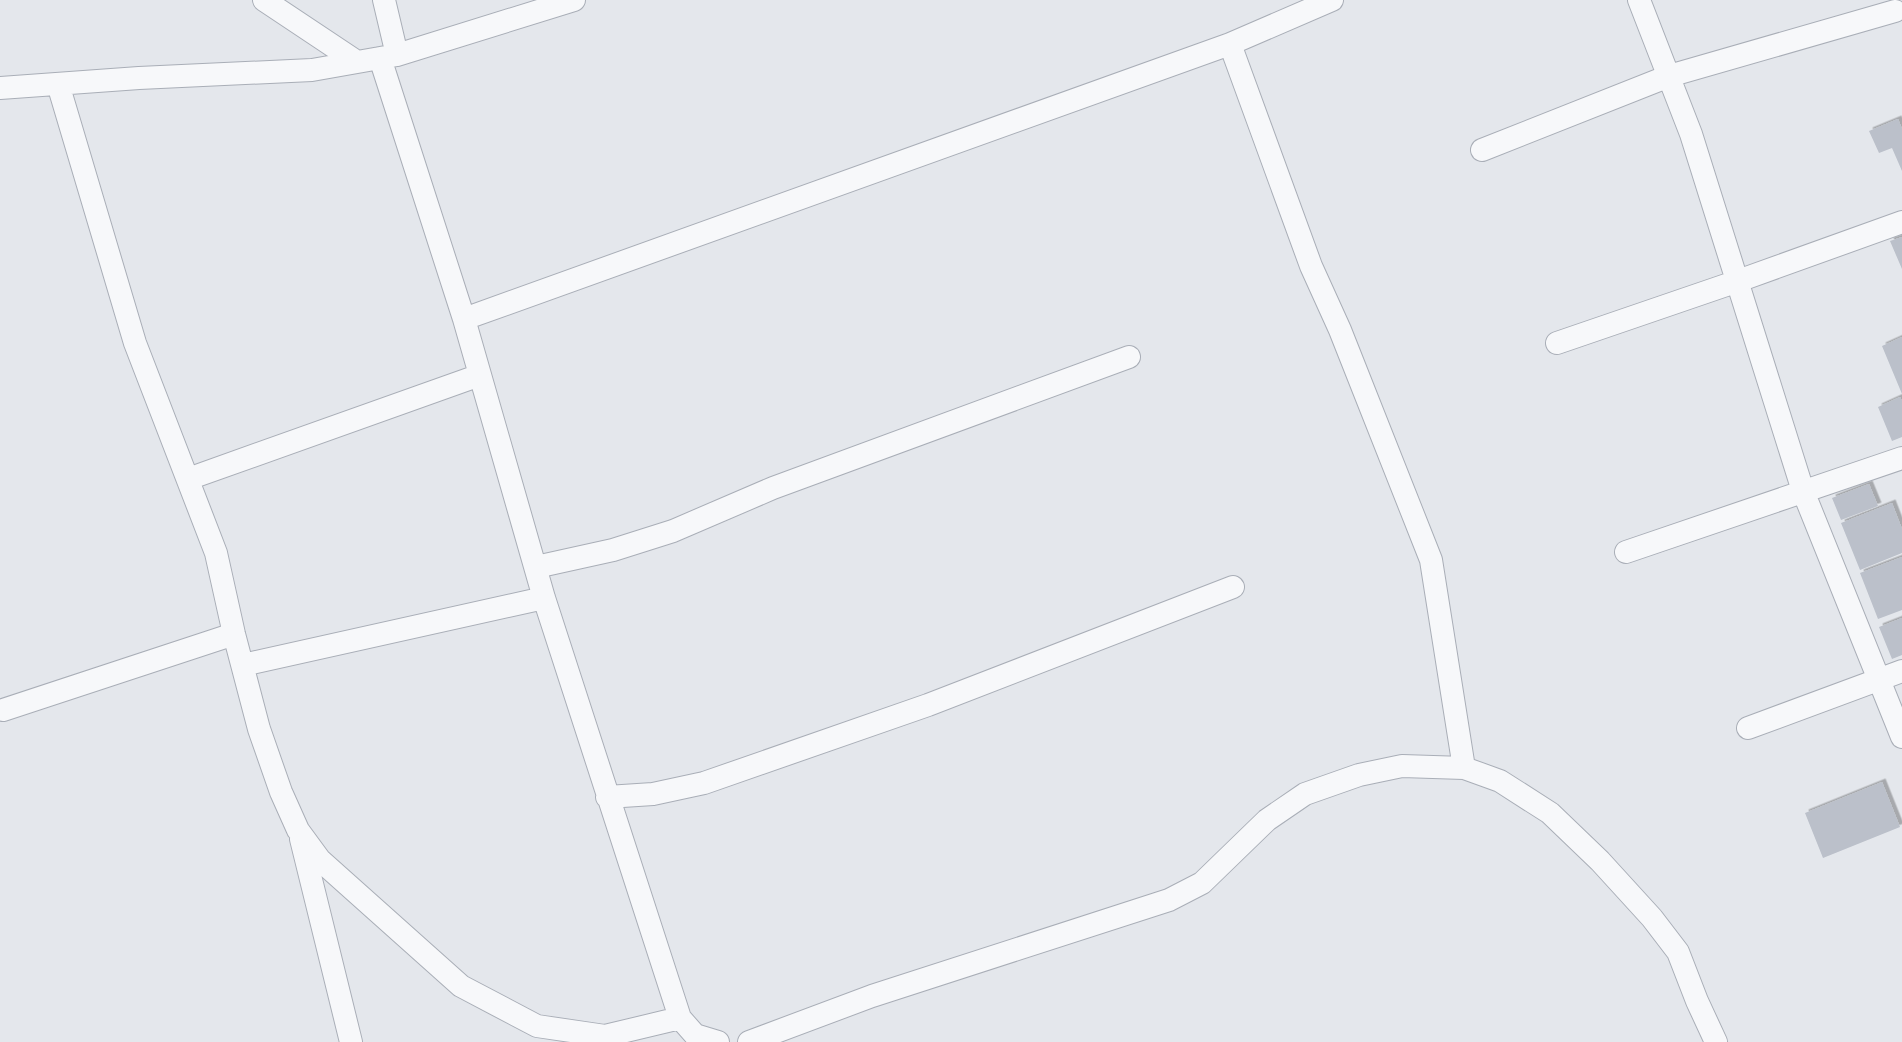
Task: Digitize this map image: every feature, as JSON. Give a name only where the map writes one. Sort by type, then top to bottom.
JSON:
[{"type":"street","points":[[264,0],[357,62]]},
{"type":"street","points":[[384,0],[388,57],[544,598],[607,797],[680,1018],[697,1038],[718,1042]]},
{"type":"street","points":[[0,88],[312,70],[388,57],[574,0]]},
{"type":"street","points":[[464,319],[1230,44],[1332,0]]},
{"type":"street","points":[[1639,0],[1691,134],[1803,491],[1902,737]]},
{"type":"street","points":[[1482,150],[1669,76],[1895,11]]},
{"type":"street","points":[[1230,44],[1311,266],[1340,330],[1431,560],[1464,768]]},
{"type":"street","points":[[58,84],[136,343],[216,553],[234,634],[260,729],[281,792],[298,830],[351,1042]]},
{"type":"street","points":[[1557,343],[1738,281],[1902,222]]},
{"type":"street","points":[[536,567],[613,550],[673,532],[773,488],[1129,357]]},
{"type":"street","points":[[188,479],[480,375]]},
{"type":"street","points":[[1626,552],[1902,458]]},
{"type":"street","points":[[607,797],[653,794],[704,783],[928,705],[1233,587]]},
{"type":"street","points":[[243,665],[544,598]]},
{"type":"street","points":[[3,710],[234,634]]},
{"type":"street","points":[[1748,728],[1878,678],[1902,671]]},
{"type":"street","points":[[749,1042],[872,996],[1169,900],[1202,883],[1267,820],[1305,794],[1359,775],[1402,766],[1464,768],[1500,781],[1550,813],[1600,861],[1652,918],[1678,952],[1697,1001],[1716,1042]]},
{"type":"street","points":[[298,830],[320,860],[461,986],[537,1026],[605,1036],[680,1018]]},
{"type":"building","points":[[1898,119],[1902,129],[1902,171],[1892,148],[1879,153],[1869,131]]},
{"type":"building","points":[[1902,237],[1902,269],[1890,241]]},
{"type":"building","points":[[1902,337],[1902,394],[1882,346]]},
{"type":"building","points":[[1900,397],[1902,401],[1902,437],[1892,441],[1878,407]]},
{"type":"building","points":[[1869,484],[1878,506],[1841,520],[1832,498]]},
{"type":"building","points":[[1892,503],[1902,529],[1902,553],[1860,570],[1841,523]]},
{"type":"building","points":[[1902,557],[1902,610],[1878,619],[1860,573]]},
{"type":"building","points":[[1902,618],[1902,655],[1892,659],[1879,627]]},
{"type":"building","points":[[1882,782],[1900,827],[1823,858],[1805,813]]}]
